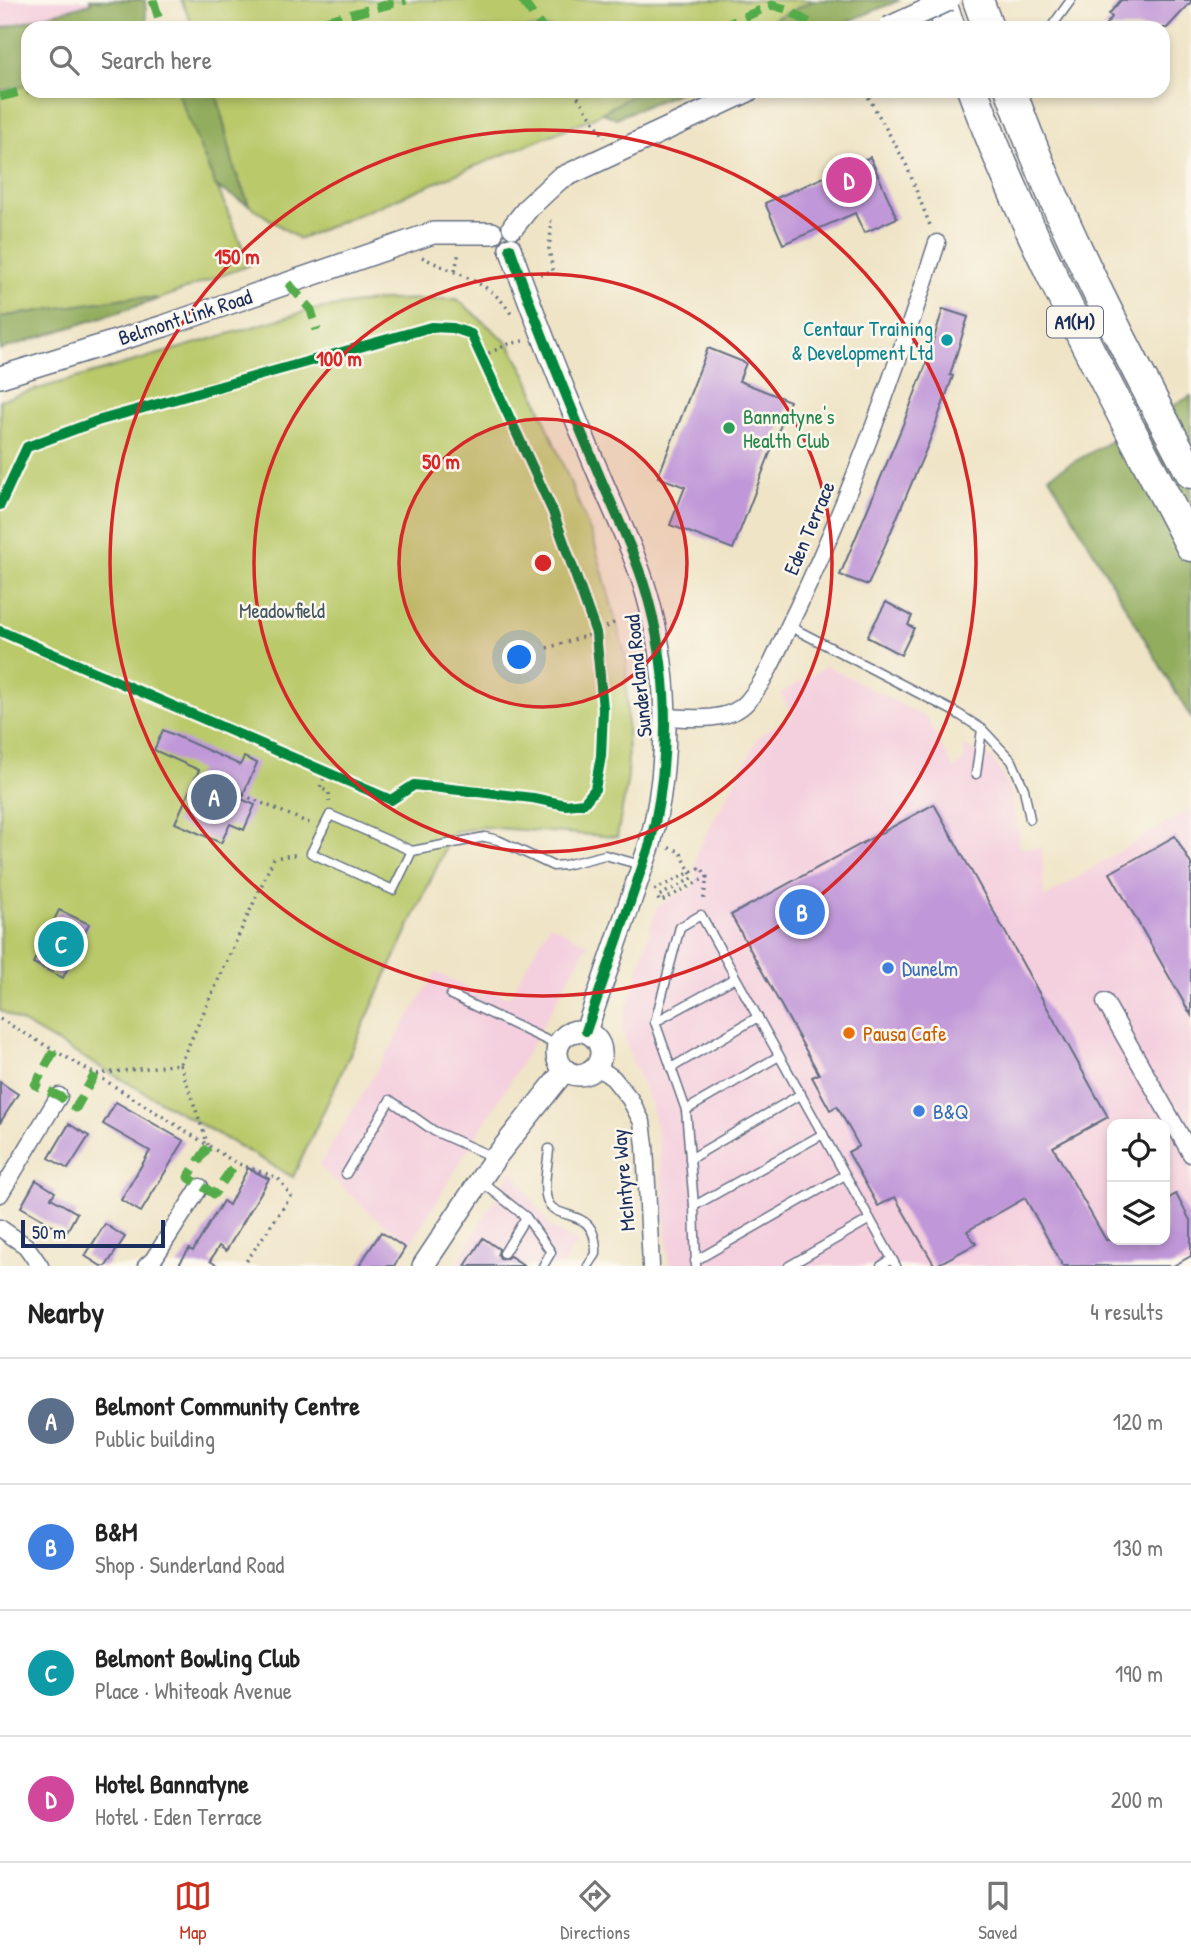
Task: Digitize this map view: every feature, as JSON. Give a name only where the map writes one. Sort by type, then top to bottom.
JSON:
[{"type":"highway","points":[[940,0],[948,21]]},
{"type":"highway","points":[[978,0],[986,21]]},
{"type":"highway","name":"A1(M)","points":[[976,98],[1023,214],[1070,313],[1191,546]]},
{"type":"highway","name":"A1(M)","points":[[1014,98],[1055,202],[1100,299],[1191,473]]},
{"type":"street","points":[[903,21],[949,0]]},
{"type":"street","points":[[513,227],[529,207],[559,179],[732,98]]},
{"type":"street","points":[[503,223],[513,227],[517,239],[510,248],[499,248],[492,239],[492,233],[503,223]]},
{"type":"street","name":"Belmont Link Road","points":[[0,377],[176,321],[397,243],[433,233],[492,233]]},
{"type":"street","name":"Eden Terrace","points":[[666,717],[714,717],[734,711],[746,703],[763,678],[815,570],[889,387],[937,243]]},
{"type":"street","name":"Sunderland Road","points":[[510,248],[533,339],[626,540],[650,605],[666,717],[657,818],[644,866],[586,1031]]},
{"type":"street","points":[[1105,1002],[1191,1154]]},
{"type":"street","points":[[586,1031],[593,1035],[601,1050],[596,1066],[585,1074],[578,1075],[565,1070],[557,1059],[557,1045],[569,1032],[586,1031]]},
{"type":"street","name":"McIntyre Way","points":[[596,1066],[622,1088],[642,1122],[651,1266]]},
{"type":"street","points":[[423,1266],[495,1158],[565,1070]]},
{"type":"street","points":[[0,1194],[59,1096]]},
{"type":"street","points":[[146,1266],[153,1260],[200,1187]]},
{"type":"street","points":[[0,1228],[26,1246],[40,1266]]},
{"type":"lane","points":[[1056,21],[1071,0]]},
{"type":"lane","points":[[789,626],[955,712],[982,729],[1012,761],[1024,789],[1030,819]]},
{"type":"lane","points":[[976,774],[982,729]]},
{"type":"lane","points":[[412,851],[393,890],[311,853],[330,815],[412,851],[485,837],[499,840],[554,866],[605,855],[644,866]]},
{"type":"lane","points":[[845,1175],[696,1263],[686,1110],[655,1022],[680,927],[701,915],[894,1263],[881,1266]]},
{"type":"lane","points":[[655,1022],[735,978]]},
{"type":"lane","points":[[451,995],[557,1045]]},
{"type":"lane","points":[[671,1068],[758,1017]]},
{"type":"lane","points":[[686,1110],[779,1056]]},
{"type":"lane","points":[[690,1159],[801,1094]]},
{"type":"lane","points":[[346,1174],[390,1100],[435,1131],[495,1158]]},
{"type":"lane","points":[[694,1206],[823,1134]]},
{"type":"lane","points":[[550,1149],[546,1194],[549,1205],[555,1210],[579,1217],[594,1234],[596,1254],[588,1266]]},
{"type":"lane","points":[[480,1181],[526,1217],[551,1252],[543,1266]]},
{"type":"lane","points":[[504,1253],[526,1217]]},
{"type":"lane","points":[[789,1266],[870,1219]]},
{"type":"path","points":[[579,98],[614,151]]},
{"type":"path","points":[[869,98],[906,164],[937,243]]},
{"type":"path","points":[[397,243],[491,290],[509,310],[514,321]]},
{"type":"path","points":[[519,331],[533,339]]},
{"type":"path","points":[[482,356],[509,344],[533,339]]},
{"type":"path","points":[[477,345],[488,369]]},
{"type":"path","points":[[592,620],[597,645]]},
{"type":"path","points":[[547,648],[596,633],[617,621]]},
{"type":"path","points":[[313,767],[331,774],[320,788],[329,792],[330,815]]},
{"type":"path","points":[[243,795],[323,830]]},
{"type":"path","points":[[650,844],[680,851],[693,878],[657,897],[660,902],[707,877]]},
{"type":"path","points":[[208,1147],[180,1064],[274,858],[311,853]]},
{"type":"path","points":[[631,902],[701,867],[707,877],[701,915]]},
{"type":"path","points":[[0,1019],[95,1074],[208,1147],[236,1163],[278,1178],[291,1196],[243,1266]]},
{"type":"path","points":[[95,1074],[180,1064]]},
{"type":"shaded area","points":[[0,0],[103,0],[21,21],[0,29]]},
{"type":"shaded area","points":[[827,666],[927,718],[954,769],[962,763],[965,755],[963,746],[993,758],[1010,791],[1019,833],[1019,848],[1042,848],[1044,898],[1191,808],[1191,1266],[669,1266],[658,1136],[651,1106],[631,1058],[622,1027],[657,906],[695,886],[697,851],[760,735],[792,716],[781,693]]},
{"type":"shaded area","points":[[550,924],[588,944],[521,1064],[411,1243],[374,1217],[319,1166],[436,972],[482,997],[486,989],[509,997]]},
{"type":"shaded area","points":[[512,1169],[551,1228],[579,1241],[562,1266],[456,1266]]},
{"type":"green space","points":[[90,0],[145,0],[146,21],[28,21],[91,3]]},
{"type":"green space","points":[[181,0],[815,0],[769,21],[191,21]]},
{"type":"green space","points":[[815,0],[900,0],[849,21],[769,21]]},
{"type":"green space","points":[[21,23],[21,86],[0,91],[0,29]]},
{"type":"green space","points":[[21,86],[21,98],[180,98],[250,265],[159,299],[132,297],[0,317],[0,91]]},
{"type":"green space","points":[[180,98],[218,98],[235,171],[249,205],[216,187]]},
{"type":"green space","points":[[218,98],[628,98],[592,118],[299,239],[249,205],[235,171]]},
{"type":"green space","points":[[628,98],[665,98],[616,118],[602,113]]},
{"type":"green space","points":[[132,297],[159,299],[0,350],[0,317]]},
{"type":"green space","name":"Meadowfield","points":[[457,299],[509,344],[527,376],[594,541],[626,658],[628,777],[617,837],[483,827],[453,832],[293,1177],[0,1010],[0,400],[311,310],[381,300]]},
{"type":"green space","points":[[1191,396],[1191,718],[1049,476]]},
{"type":"building","points":[[1121,0],[1191,0],[1170,25],[1170,21],[1109,21],[1112,17],[1109,14]]},
{"type":"building","points":[[870,157],[897,218],[864,233],[855,213],[783,244],[765,203]]},
{"type":"building","points":[[943,309],[968,317],[950,375],[953,376],[928,445],[868,585],[840,575],[902,427]]},
{"type":"building","name":"Bannatyne's Health Club","points":[[708,348],[746,363],[739,381],[790,401],[733,549],[670,525],[685,487],[658,477]]},
{"type":"building","points":[[886,602],[912,616],[908,625],[914,628],[901,655],[867,637]]},
{"type":"building","points":[[163,730],[240,765],[244,757],[257,763],[241,799],[255,805],[244,830],[230,824],[221,843],[175,823],[199,770],[154,750]]},
{"type":"building","points":[[934,804],[1108,1117],[1053,1147],[1107,1240],[1107,1245],[1170,1245],[1170,1197],[1176,1194],[1191,1222],[1191,1256],[1173,1266],[1063,1266],[1025,1198],[967,1231],[976,1244],[935,1266],[895,1197],[878,1206],[848,1152],[859,1146],[837,1106],[830,1110],[812,1077],[819,1074],[731,915]]},
{"type":"building","points":[[1175,836],[1191,864],[1191,1015],[1110,873]]},
{"type":"building","points":[[59,910],[89,924],[63,978],[33,963]]},
{"type":"building","points":[[0,1082],[18,1094],[0,1123]]},
{"type":"building","points":[[116,1102],[184,1141],[141,1212],[121,1200],[150,1151],[103,1124]]},
{"type":"building","points":[[69,1124],[89,1136],[68,1169],[49,1158]]},
{"type":"building","points":[[248,1168],[269,1179],[226,1251],[219,1246],[210,1261],[218,1266],[178,1266],[189,1249],[193,1251],[223,1201],[229,1205]]},
{"type":"building","points":[[36,1180],[55,1192],[51,1198],[77,1213],[66,1233],[21,1207]]},
{"type":"building","points":[[105,1224],[125,1237],[106,1266],[101,1266],[85,1256]]},
{"type":"building","points":[[381,1232],[405,1248],[394,1266],[359,1266]]},
{"type":"building","points":[[483,1238],[499,1249],[500,1258],[510,1256],[525,1266],[465,1266]]},
{"type":"marked path","points":[[153,0],[160,21]]},
{"type":"marked path","points":[[325,21],[406,0]]},
{"type":"marked path","points":[[522,0],[537,21]]},
{"type":"marked path","points":[[735,21],[772,5],[786,9],[806,21]]},
{"type":"marked path","points":[[0,97],[21,92]]},
{"type":"marked path","points":[[288,283],[311,310],[317,330]]},
{"type":"marked path","points":[[54,1051],[35,1085],[59,1096],[76,1108],[95,1074]]},
{"type":"marked path","points":[[208,1147],[188,1177],[214,1194],[236,1163]]},
{"type":"cycle path","points":[[510,248],[553,363],[640,574],[657,635],[664,695],[664,755],[657,815],[650,844],[586,1031]]},
{"type":"cycle path","points":[[0,505],[27,447],[97,421],[431,327],[453,328],[471,334],[553,512],[596,633],[603,709],[601,756],[595,789],[584,803],[566,805],[533,798],[414,785],[391,800],[0,631]]},
{"type":"place","name":"Hotel Bannatyne","points":[[849,180]]},
{"type":"place","name":"Centaur Training & Development Ltd","points":[[947,340]]},
{"type":"place","name":"Bannatyne's Health Club","points":[[729,428]]},
{"type":"place","name":"Belmont Community Centre","points":[[214,797]]},
{"type":"place","name":"B&M","points":[[802,912]]},
{"type":"place","name":"Belmont Bowling Club","points":[[61,944]]},
{"type":"place","name":"Dunelm","points":[[888,968]]},
{"type":"place","name":"Pausa Cafe","points":[[849,1033]]},
{"type":"place","name":"B&Q","points":[[919,1111]]}]
